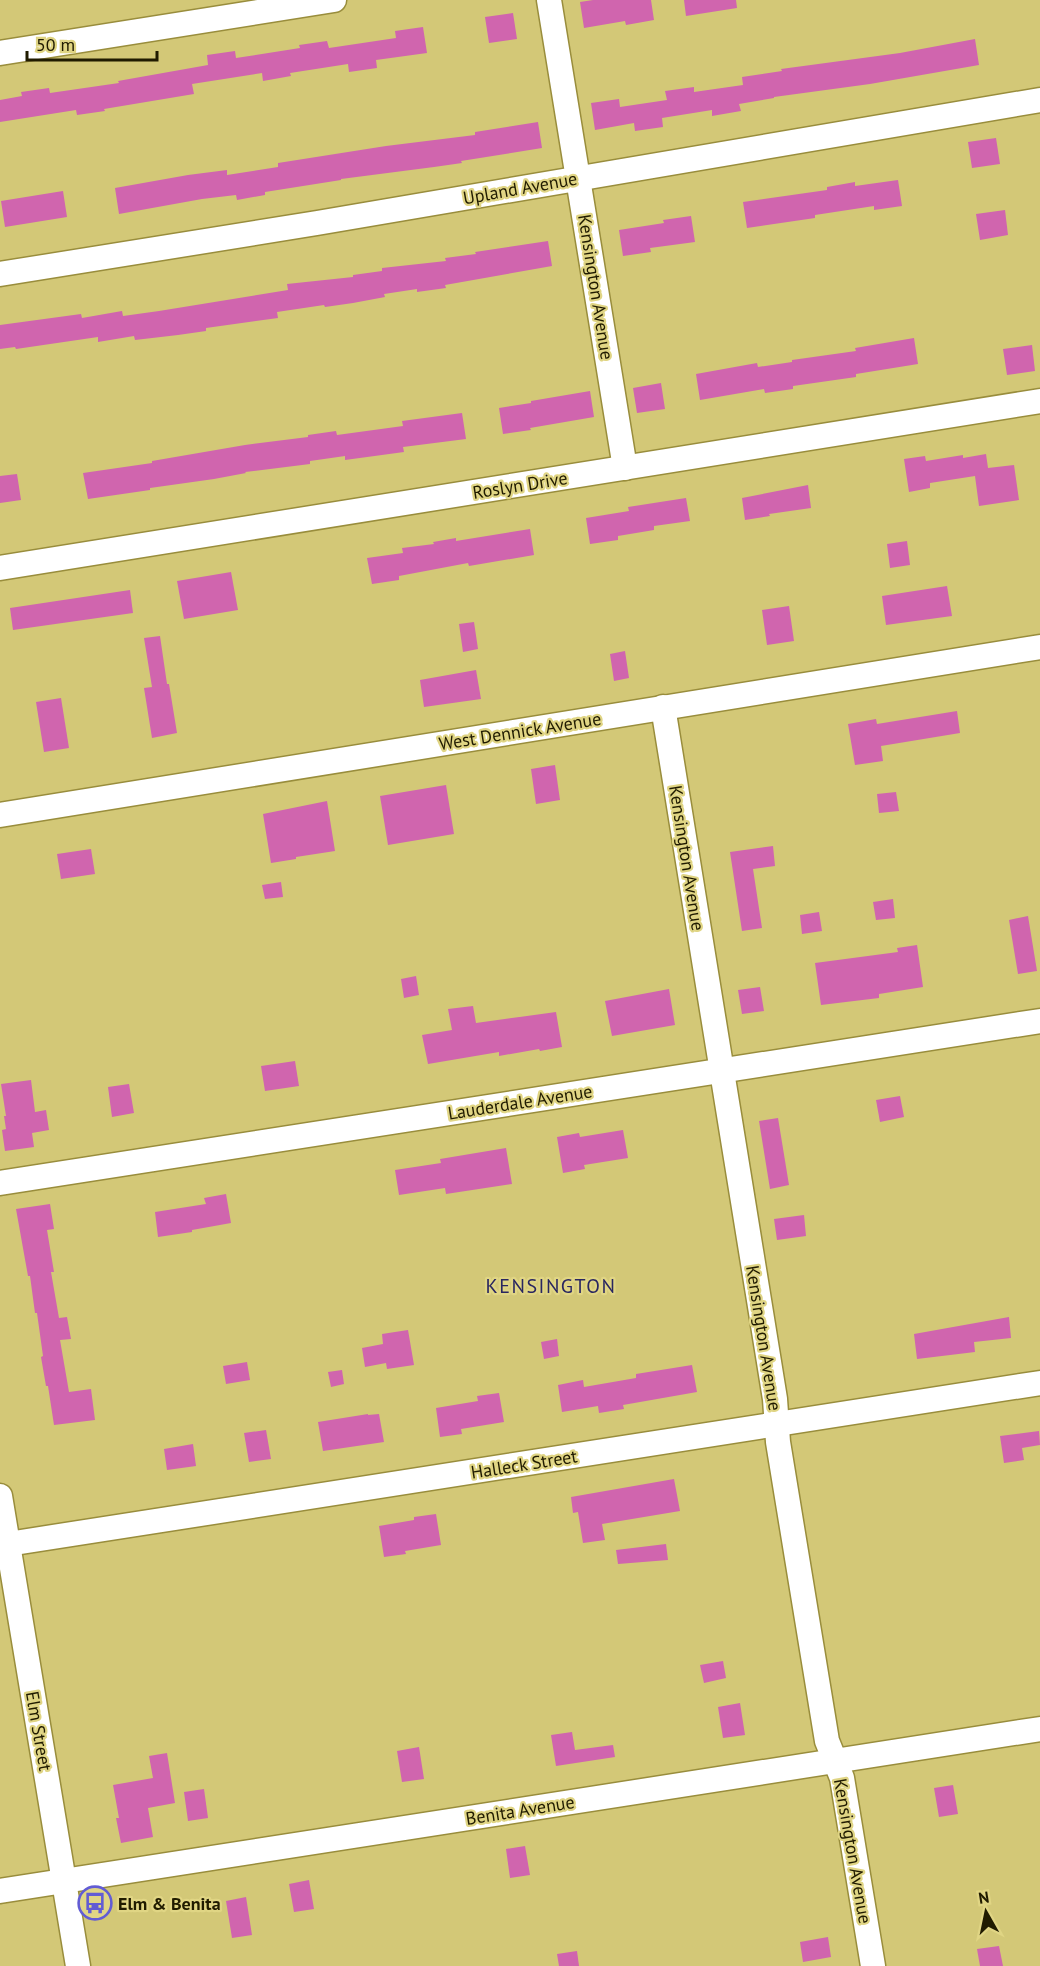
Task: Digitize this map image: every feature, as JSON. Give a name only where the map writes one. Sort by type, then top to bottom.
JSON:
[{"type":"street","points":[[0,53],[333,0]]},
{"type":"street","name":"Kensington Avenue","points":[[549,0],[625,468]]},
{"type":"street","name":"Upland Avenue","points":[[0,274],[1040,100]]},
{"type":"street","name":"Roslyn Drive","points":[[0,568],[1040,401]]},
{"type":"street","name":"West Dennick Avenue","points":[[0,815],[1040,647]]},
{"type":"street","name":"Kensington Avenue","points":[[663,707],[775,1399],[778,1442],[827,1741],[842,1778],[873,1966]]},
{"type":"street","name":"Lauderdale Avenue","points":[[0,1183],[1040,1021]]},
{"type":"street","name":"Halleck Street","points":[[8,1544],[1040,1383]]},
{"type":"street","name":"Elm Street","points":[[0,1496],[78,1966]]},
{"type":"street","name":"Benita Avenue","points":[[0,1891],[1040,1729]]},
{"type":"building","points":[[651,0],[654,20],[626,25],[625,21],[584,28],[580,2]]},
{"type":"building","points":[[684,0],[736,0],[737,8],[686,16]]},
{"type":"building","points":[[513,13],[517,39],[489,43],[485,17]]},
{"type":"building","points":[[423,27],[427,53],[376,60],[377,68],[349,72],[348,64],[290,73],[291,76],[263,81],[262,73],[192,84],[194,94],[104,109],[105,111],[77,115],[76,110],[0,122],[0,100],[22,96],[21,92],[49,88],[50,93],[119,83],[118,81],[208,65],[207,55],[235,51],[236,58],[300,48],[299,45],[327,41],[329,48],[396,38],[395,31]]},
{"type":"building","points":[[975,39],[979,65],[870,84],[774,97],[739,104],[741,111],[712,116],[712,110],[662,118],[663,127],[635,131],[634,123],[595,130],[591,103],[619,99],[620,107],[667,100],[665,91],[694,87],[694,92],[743,85],[742,77],[782,71],[781,69],[900,53]]},
{"type":"building","points":[[538,122],[542,148],[461,161],[462,163],[341,179],[265,192],[265,195],[237,200],[236,195],[202,199],[119,214],[115,188],[227,170],[227,175],[278,167],[278,163],[475,135],[475,132]]},
{"type":"building","points":[[996,138],[1000,164],[972,168],[968,142]]},
{"type":"building","points":[[898,180],[902,206],[874,210],[874,206],[747,228],[743,202],[827,190],[827,187],[855,182],[855,186]]},
{"type":"building","points":[[63,191],[67,217],[5,227],[1,201]]},
{"type":"building","points":[[1005,210],[1008,235],[980,240],[976,214]]},
{"type":"building","points":[[691,216],[695,242],[650,248],[651,252],[623,256],[619,230]]},
{"type":"building","points":[[548,241],[552,266],[445,285],[446,288],[417,292],[417,289],[384,294],[385,297],[353,303],[277,312],[278,318],[206,328],[206,331],[178,335],[135,340],[134,336],[98,342],[98,337],[16,349],[15,347],[0,349],[0,325],[81,314],[82,318],[122,311],[123,316],[159,311],[288,290],[287,284],[353,277],[353,275],[382,271],[382,268],[446,261],[445,258],[476,254],[475,252]]},
{"type":"building","points":[[914,338],[918,364],[856,374],[856,377],[793,386],[793,389],[765,393],[764,389],[700,400],[696,374],[757,363],[758,367],[792,362],[792,360],[856,351],[855,348]]},
{"type":"building","points":[[1032,345],[1035,371],[1007,375],[1003,349]]},
{"type":"building","points":[[661,383],[665,409],[637,413],[633,388]]},
{"type":"building","points":[[590,391],[594,417],[503,434],[499,408]]},
{"type":"building","points":[[462,413],[466,439],[403,447],[404,452],[345,460],[345,456],[310,461],[310,464],[245,472],[88,499],[83,473],[152,463],[152,461],[245,445],[308,437],[308,435],[336,431],[337,435],[403,426],[402,421]]},
{"type":"building","points":[[986,454],[988,468],[1014,465],[1019,500],[979,506],[975,476],[930,483],[930,488],[909,492],[904,459],[925,456],[926,461]]},
{"type":"building","points":[[17,474],[21,500],[0,503],[0,476]]},
{"type":"building","points":[[808,485],[811,508],[745,520],[742,498]]},
{"type":"building","points":[[686,498],[690,521],[654,526],[654,530],[618,536],[618,540],[590,544],[586,518],[629,511],[628,507]]},
{"type":"building","points":[[530,529],[534,555],[469,566],[468,563],[399,576],[399,580],[372,584],[367,558],[403,553],[402,548],[434,544],[433,542],[456,538],[456,541]]},
{"type":"building","points":[[907,541],[910,565],[890,568],[887,544]]},
{"type":"building","points":[[231,572],[238,610],[184,619],[177,581]]},
{"type":"building","points":[[947,586],[952,616],[886,625],[882,596]]},
{"type":"building","points":[[130,590],[133,613],[13,630],[10,608]]},
{"type":"building","points":[[789,606],[794,641],[767,645],[762,610]]},
{"type":"building","points":[[474,622],[478,649],[463,652],[459,624]]},
{"type":"building","points":[[160,636],[177,733],[152,738],[144,688],[152,687],[144,638]]},
{"type":"building","points":[[625,651],[629,678],[614,681],[610,654]]},
{"type":"building","points":[[476,670],[481,699],[424,707],[420,680]]},
{"type":"building","points":[[61,698],[69,748],[44,752],[36,702]]},
{"type":"building","points":[[957,711],[960,733],[881,746],[883,761],[855,765],[848,724],[876,719],[877,724]]},
{"type":"building","points":[[555,765],[560,800],[536,804],[531,769]]},
{"type":"building","points":[[446,785],[454,834],[388,845],[380,796]]},
{"type":"building","points":[[896,792],[899,811],[879,813],[877,794]]},
{"type":"building","points":[[327,801],[335,851],[271,863],[263,814]]},
{"type":"building","points":[[773,846],[775,866],[753,869],[762,928],[742,931],[730,852]]},
{"type":"building","points":[[91,849],[95,874],[61,879],[57,854]]},
{"type":"building","points":[[281,882],[283,897],[265,899],[262,885]]},
{"type":"building","points":[[893,899],[895,918],[876,920],[873,902]]},
{"type":"building","points":[[819,912],[822,931],[802,934],[800,915]]},
{"type":"building","points":[[1028,916],[1037,971],[1018,974],[1009,920]]},
{"type":"building","points":[[917,945],[923,987],[879,994],[879,998],[821,1005],[815,963],[898,952],[897,948]]},
{"type":"building","points":[[416,976],[419,995],[404,998],[401,979]]},
{"type":"building","points":[[760,987],[764,1011],[742,1014],[738,990]]},
{"type":"building","points":[[669,989],[675,1025],[612,1036],[605,1001]]},
{"type":"building","points":[[473,1006],[476,1023],[556,1012],[562,1047],[499,1056],[499,1052],[428,1064],[422,1035],[452,1030],[448,1009]]},
{"type":"building","points":[[295,1061],[299,1086],[265,1091],[261,1066]]},
{"type":"building","points":[[31,1080],[35,1112],[46,1110],[49,1130],[32,1133],[34,1147],[5,1151],[2,1130],[6,1129],[4,1116],[6,1116],[1,1084]]},
{"type":"building","points":[[129,1084],[134,1113],[112,1117],[108,1087]]},
{"type":"building","points":[[900,1096],[904,1117],[880,1122],[876,1100]]},
{"type":"building","points":[[778,1118],[789,1185],[770,1189],[759,1121]]},
{"type":"building","points":[[623,1130],[628,1158],[584,1165],[585,1169],[563,1173],[557,1137],[579,1133],[580,1137]]},
{"type":"building","points":[[506,1148],[512,1184],[446,1194],[445,1188],[399,1195],[395,1170],[441,1163],[440,1159]]},
{"type":"building","points":[[226,1194],[231,1223],[158,1237],[155,1212],[206,1204],[204,1198]]},
{"type":"building","points":[[50,1204],[54,1229],[47,1230],[54,1272],[51,1272],[59,1318],[67,1317],[71,1339],[60,1340],[69,1392],[91,1389],[95,1420],[54,1425],[41,1357],[43,1356],[37,1313],[35,1313],[16,1209]]},
{"type":"building","points":[[804,1215],[806,1236],[777,1240],[774,1219]]},
{"type":"building","points":[[1009,1317],[1011,1338],[974,1342],[975,1352],[917,1359],[914,1334]]},
{"type":"building","points":[[408,1330],[414,1365],[387,1369],[386,1363],[365,1367],[362,1348],[383,1344],[382,1334]]},
{"type":"building","points":[[557,1339],[559,1356],[544,1359],[541,1342]]},
{"type":"building","points":[[247,1362],[250,1380],[226,1384],[223,1366]]},
{"type":"building","points":[[692,1365],[697,1392],[623,1405],[624,1409],[599,1413],[598,1406],[562,1412],[558,1385],[583,1380],[584,1387],[636,1378],[636,1374]]},
{"type":"building","points":[[342,1370],[344,1384],[331,1387],[328,1372]]},
{"type":"building","points":[[499,1393],[504,1422],[461,1429],[462,1434],[440,1437],[436,1408],[478,1401],[477,1396]]},
{"type":"building","points":[[379,1414],[384,1442],[323,1451],[318,1422]]},
{"type":"building","points":[[266,1430],[271,1459],[249,1462],[244,1433]]},
{"type":"building","points":[[1039,1431],[1040,1445],[1022,1448],[1024,1460],[1004,1463],[1000,1436]]},
{"type":"building","points":[[193,1444],[196,1466],[167,1470],[164,1449]]},
{"type":"building","points":[[674,1479],[680,1511],[602,1524],[605,1540],[583,1543],[578,1512],[573,1513],[571,1497]]},
{"type":"building","points":[[436,1514],[441,1545],[384,1557],[379,1526]]},
{"type":"building","points":[[666,1544],[668,1560],[618,1564],[616,1550]]},
{"type":"building","points":[[723,1661],[726,1678],[704,1683],[700,1665]]},
{"type":"building","points":[[740,1703],[745,1735],[723,1738],[718,1707]]},
{"type":"building","points":[[572,1732],[575,1750],[613,1745],[615,1757],[556,1766],[551,1735]]},
{"type":"building","points":[[419,1747],[424,1779],[402,1782],[397,1751]]},
{"type":"building","points":[[167,1753],[175,1803],[148,1808],[153,1837],[121,1843],[113,1785],[153,1778],[149,1756]]},
{"type":"building","points":[[953,1785],[958,1814],[939,1817],[934,1788]]},
{"type":"building","points":[[204,1789],[208,1818],[188,1821],[184,1792]]},
{"type":"building","points":[[525,1846],[530,1875],[510,1878],[506,1849]]},
{"type":"building","points":[[309,1880],[314,1909],[294,1912],[289,1884]]},
{"type":"building","points":[[246,1897],[252,1935],[232,1938],[226,1901]]},
{"type":"building","points":[[828,1937],[831,1957],[803,1962],[800,1942]]},
{"type":"building","points":[[999,1946],[1003,1966],[980,1966],[977,1949]]},
{"type":"building","points":[[577,1951],[579,1966],[559,1966],[557,1954]]},
{"type":"place","name":"Elm & Benita","points":[[95,1903]]},
{"type":"district","name":"KENSINGTON","points":[[551,1286]]}]
